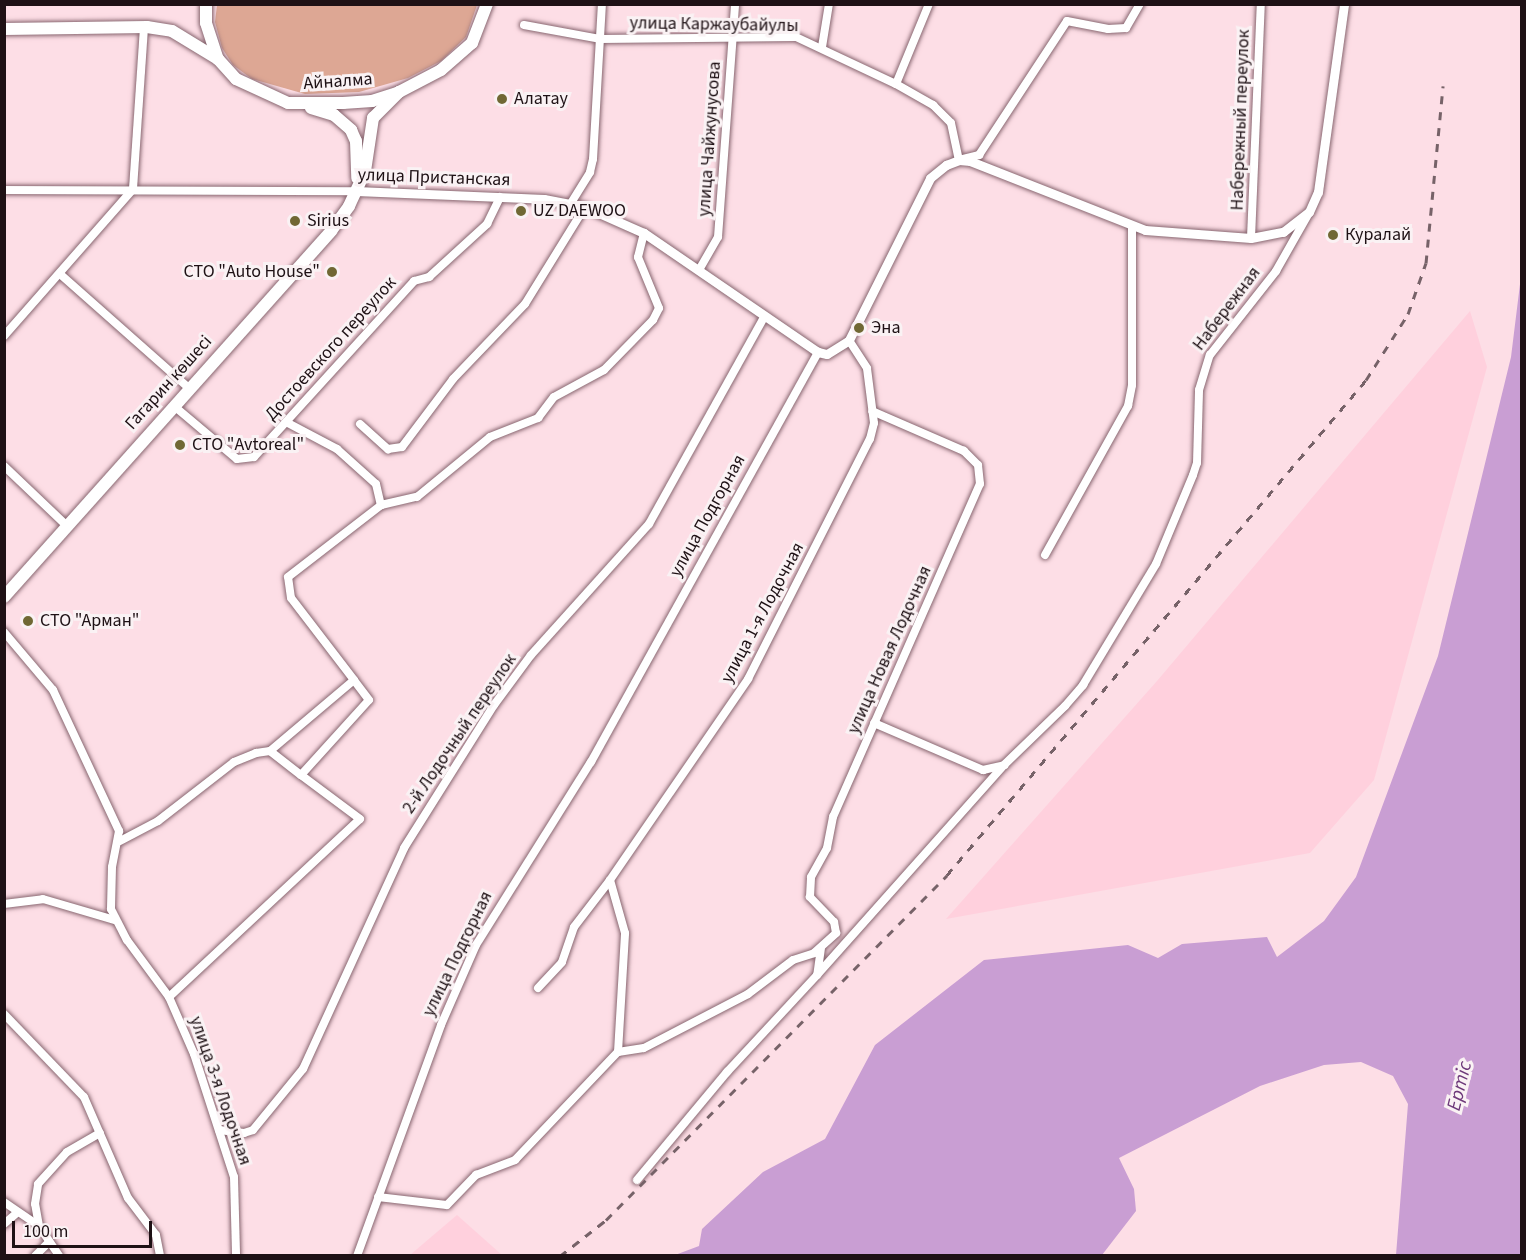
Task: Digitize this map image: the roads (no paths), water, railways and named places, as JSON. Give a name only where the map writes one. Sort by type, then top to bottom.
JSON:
[{"type":"highway","name":"Айналма","points":[[206,4],[206,23],[218,59],[236,79],[288,103],[372,100],[399,92],[441,70],[472,43],[487,4]]},
{"type":"highway","points":[[4,29],[144,27],[172,31],[218,59]]},
{"type":"highway","name":"Гагарин көшесі","points":[[4,597],[331,231],[356,191],[367,162],[373,118],[399,92]]},
{"type":"highway","points":[[288,103],[334,115],[351,130],[359,164],[356,191]]},
{"type":"street","points":[[571,203],[590,172],[593,159],[602,4]]},
{"type":"street","name":"улица Чайжунусова","points":[[699,270],[718,237],[735,4]]},
{"type":"street","points":[[822,47],[829,4]]},
{"type":"street","points":[[896,84],[929,4]]},
{"type":"street","points":[[818,352],[835,352],[849,340],[930,178],[946,165],[979,155],[1067,21],[1108,29],[1126,28],[1140,4]]},
{"type":"street","name":"Набережный переулок","points":[[1251,238],[1261,4]]},
{"type":"street","name":"Набережная","points":[[637,1180],[727,1072],[817,975],[1004,765],[1083,685],[1119,627],[1156,564],[1193,475],[1197,463],[1199,390],[1210,355],[1275,272],[1310,212],[1322,176],[1344,4]]},
{"type":"street","name":"улица Каржаубайулы","points":[[524,25],[600,39],[796,37],[822,47],[896,84],[944,114],[956,135],[959,160]]},
{"type":"street","points":[[4,336],[133,189],[144,27]]},
{"type":"street","points":[[959,160],[970,161],[1132,226],[1251,238],[1283,231],[1310,212]]},
{"type":"street","name":"улица Пристанская","points":[[4,190],[356,191],[500,197],[571,203],[644,233],[818,352]]},
{"type":"street","name":"Достоевского переулок","points":[[174,406],[242,460],[254,457],[414,281],[429,277],[487,224],[500,197]]},
{"type":"street","points":[[360,423],[388,449],[402,447],[453,380],[525,304],[585,207]]},
{"type":"street","points":[[1045,555],[1128,406],[1132,386],[1132,226]]},
{"type":"street","points":[[301,775],[369,700],[291,598],[288,577],[381,505],[417,497],[489,437],[538,418],[554,397],[604,370],[653,320],[658,302],[638,257],[644,233]]},
{"type":"street","points":[[60,274],[189,388]]},
{"type":"street","name":"2-й Лодочный переулок","points":[[219,1130],[244,1133],[253,1130],[303,1069],[404,848],[494,705],[531,656],[649,524],[765,316]]},
{"type":"street","name":"улица 1-я Лодочная","points":[[538,988],[562,962],[574,927],[610,880],[748,679],[870,439],[872,411],[863,358],[849,340]]},
{"type":"street","name":"улица Подгорная","points":[[357,1256],[441,1025],[476,945],[591,762],[818,352]]},
{"type":"street","name":"улица Новая Лодочная","points":[[821,948],[837,929],[815,906],[808,886],[824,857],[833,817],[980,484],[981,474],[973,458],[964,451],[872,411]]},
{"type":"street","points":[[286,422],[337,449],[376,484],[381,505]]},
{"type":"street","points":[[4,466],[67,526]]},
{"type":"street","name":"улица 3-я Лодочная","points":[[4,632],[53,690],[119,831],[120,841],[109,896],[115,920],[169,997],[194,1054],[234,1177],[236,1256]]},
{"type":"street","points":[[120,841],[158,821],[234,762],[270,751],[354,680]]},
{"type":"street","points":[[874,723],[973,768],[1004,765]]},
{"type":"street","points":[[169,997],[360,819],[270,751]]},
{"type":"street","points":[[610,880],[625,933],[618,1052]]},
{"type":"street","points":[[4,904],[32,898],[115,920]]},
{"type":"street","points":[[378,1197],[447,1205],[476,1175],[515,1160],[618,1052],[644,1047],[673,1033],[748,993],[793,960],[821,948]]},
{"type":"street","points":[[817,975],[821,948]]},
{"type":"street","points":[[4,1014],[84,1097],[128,1198],[156,1235],[160,1256]]},
{"type":"street","points":[[59,1256],[39,1226],[35,1204],[38,1184],[67,1152],[83,1139],[100,1133]]},
{"type":"street","points":[[4,1202],[39,1226]]},
{"type":"street","points":[[4,1224],[18,1212]]},
{"type":"street","points":[[34,1256],[49,1242]]},
{"type":"water","name":"Ертіс","points":[[1521,276],[1521,1255],[1396,1255],[1408,1104],[1393,1076],[1361,1062],[1324,1065],[1260,1086],[1119,1158],[1134,1189],[1136,1211],[1102,1255],[675,1255],[699,1246],[702,1229],[763,1172],[825,1139],[875,1045],[984,960],[1128,945],[1158,958],[1182,944],[1267,937],[1277,957],[1324,921],[1356,877],[1438,656],[1511,357]]},
{"type":"railway","points":[[560,1256],[606,1220],[947,875],[1366,380],[1408,314],[1426,263],[1443,86]]},
{"type":"place","name":"Алатау","points":[[502,99]]},
{"type":"place","name":"UZ DAEWOO","points":[[521,211]]},
{"type":"place","name":"Sirius","points":[[295,221]]},
{"type":"place","name":"Куралай","points":[[1333,235]]},
{"type":"place","name":"СТО \"Auto House\"","points":[[332,272]]},
{"type":"place","name":"Эна","points":[[859,328]]},
{"type":"place","name":"СТО \"Avtoreal\"","points":[[180,445]]},
{"type":"place","name":"СТО \"Арман\"","points":[[28,621]]}]
